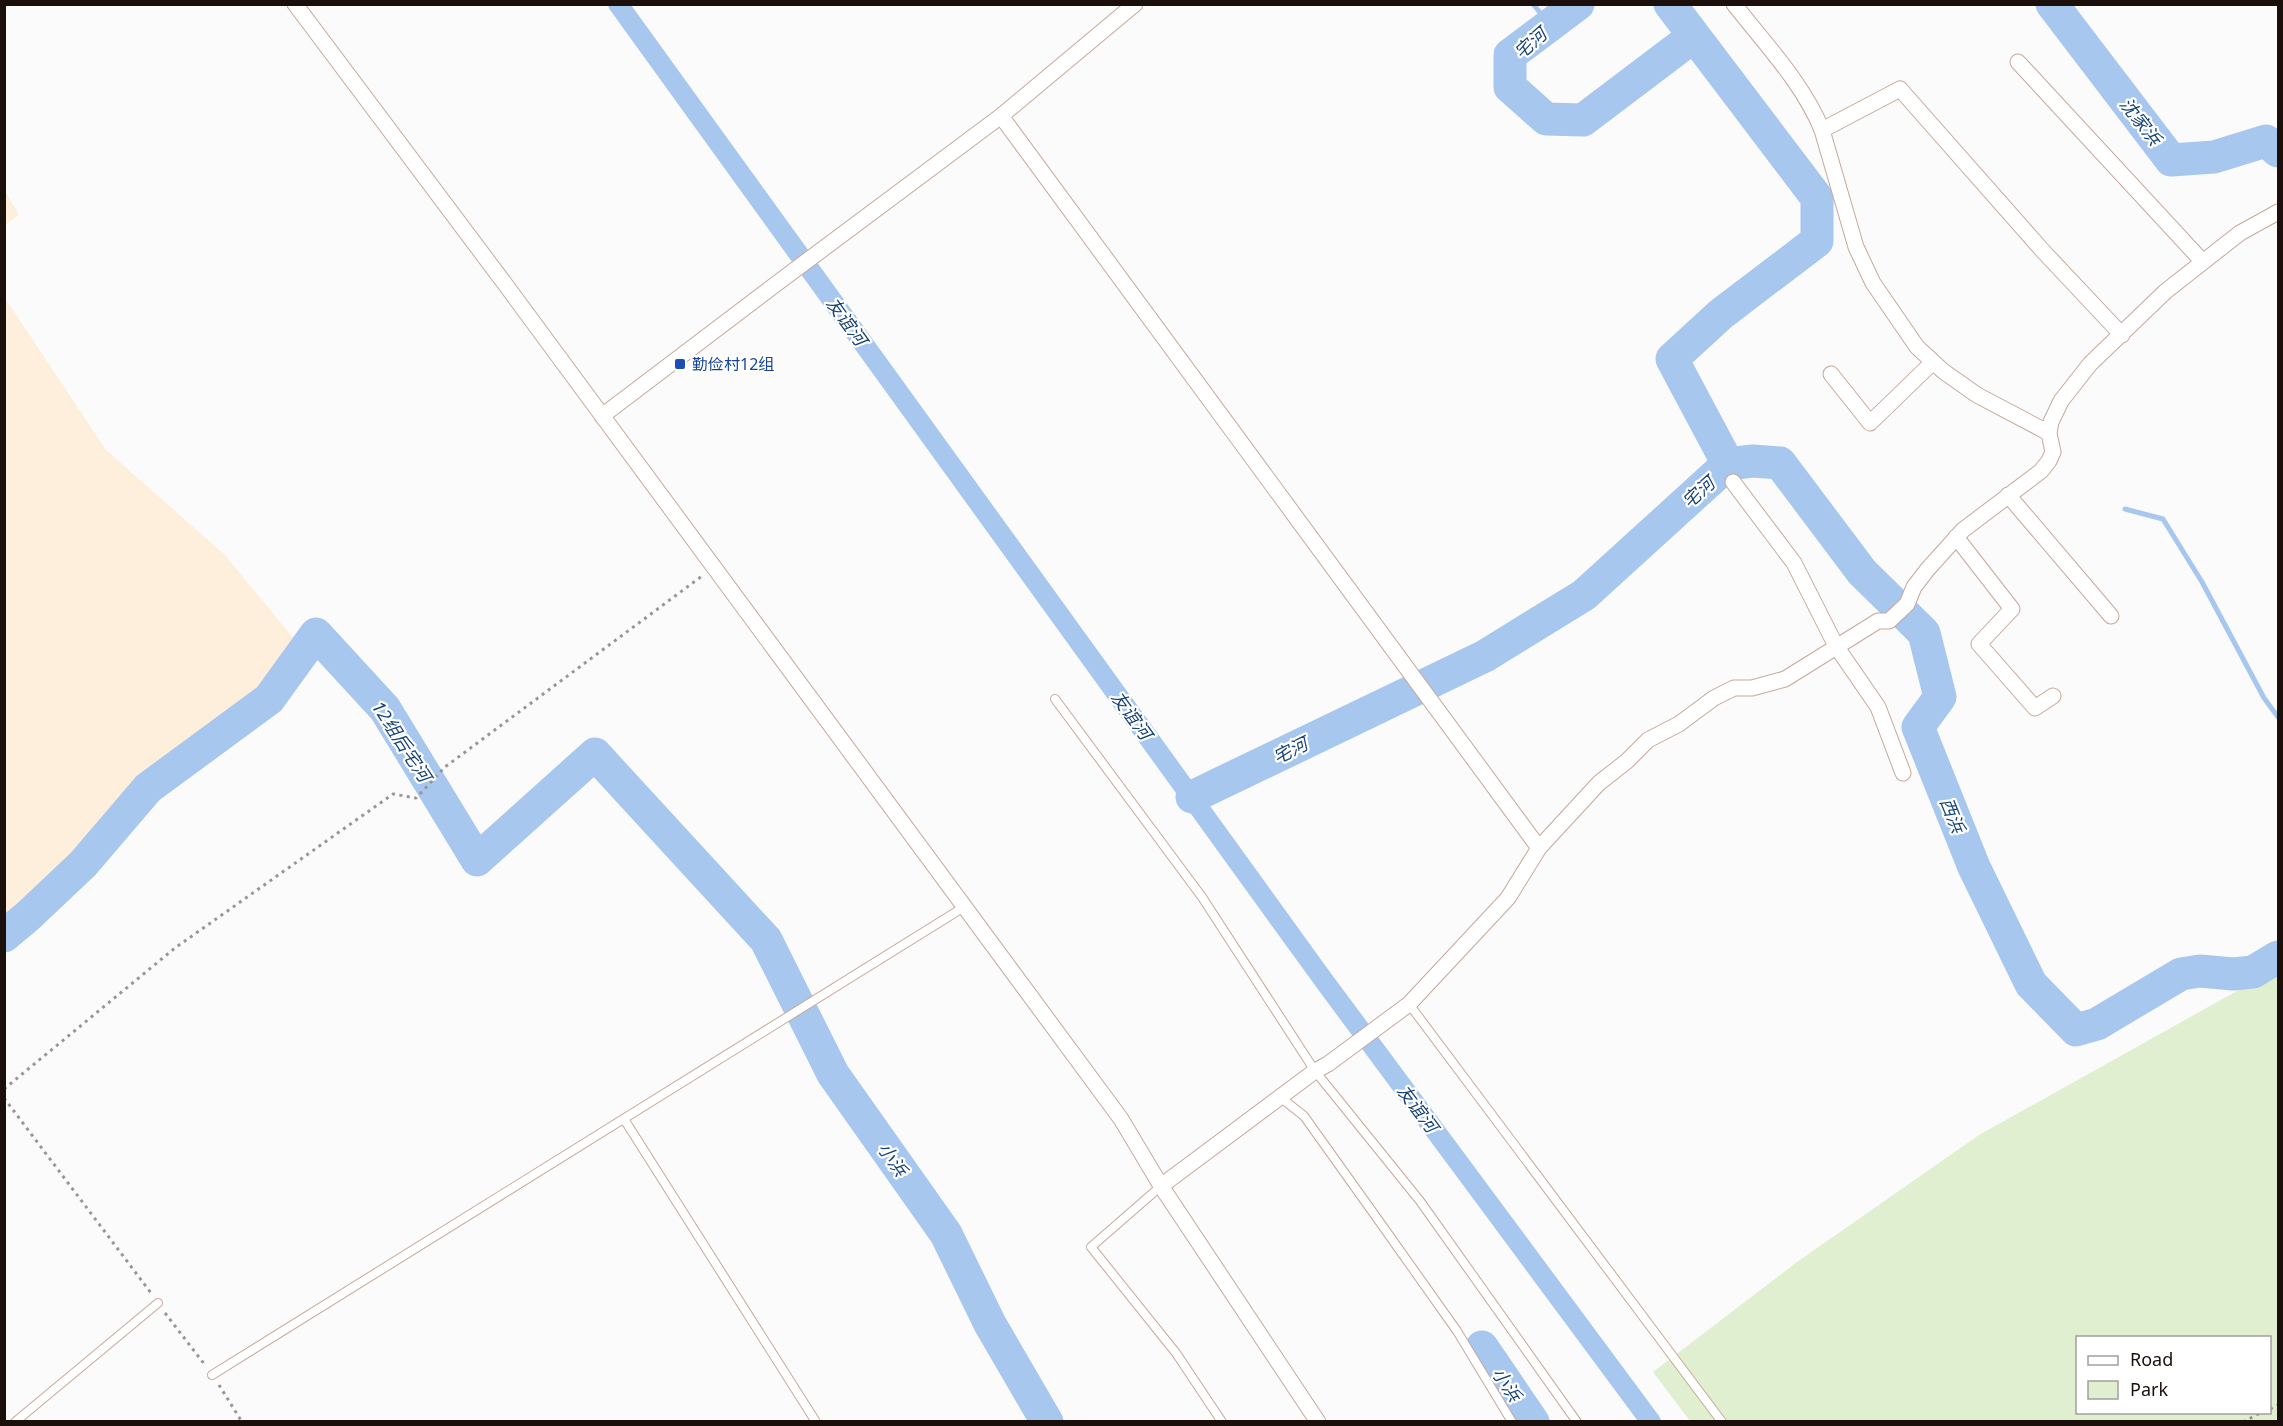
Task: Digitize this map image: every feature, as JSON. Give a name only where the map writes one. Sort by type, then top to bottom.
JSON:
[{"type":"street","points":[[295,4],[715,567],[1120,1119],[1161,1186],[1318,1422]]},
{"type":"street","points":[[602,416],[1001,116],[1135,4]]},
{"type":"street","points":[[1734,4],[1790,75],[1815,112],[1856,247],[1873,283],[1917,347],[1977,396],[2049,433]]},
{"type":"street","points":[[2018,62],[2204,262]]},
{"type":"street","points":[[1822,130],[1900,89],[2042,250],[2122,335]]},
{"type":"street","points":[[1001,116],[1539,848]]},
{"type":"street","points":[[1161,1186],[1409,1004],[1508,898],[1539,848],[1599,783],[1648,740],[1679,724],[1714,698],[1734,688],[1752,688],[1785,679],[1878,621],[1889,621],[1903,609],[1914,587],[1956,537],[2041,471],[2049,461],[2053,452],[2049,433],[2051,422],[2061,401],[2090,364],[2166,291],[2240,233],[2278,212]]},
{"type":"street","points":[[1831,374],[1870,423],[1934,362]]},
{"type":"street","points":[[1733,482],[1794,564],[1836,646],[1878,707],[1903,773]]},
{"type":"street","points":[[2008,495],[2111,616]]},
{"type":"street","points":[[1956,537],[2012,609],[1979,644],[2035,708],[2053,696]]},
{"type":"lane","points":[[1055,699],[1202,897],[1577,1422]]},
{"type":"lane","points":[[212,1375],[964,907]]},
{"type":"lane","points":[[1409,1004],[1722,1422]]},
{"type":"lane","points":[[1280,1097],[1304,1116],[1379,1221],[1457,1331],[1512,1422]]},
{"type":"lane","points":[[624,1119],[816,1422]]},
{"type":"lane","points":[[1161,1186],[1091,1247],[1176,1353],[1222,1422]]},
{"type":"lane","points":[[15,1422],[158,1303]]},
{"type":"path","points":[[4,1089],[175,948],[393,794],[416,798],[445,767],[715,567]]},
{"type":"path","points":[[4,1098],[212,1375],[242,1422]]},
{"type":"path","points":[[2243,1422],[2260,1414]]},
{"type":"shaded area","points":[[5,191],[19,215],[4,225]]},
{"type":"shaded area","points":[[5,298],[106,450],[225,555],[304,651],[115,826],[5,932]]},
{"type":"green space","points":[[2278,968],[2278,1421],[1690,1421],[1653,1372],[1797,1262],[1979,1135]]},
{"type":"waterway","name":"友谊河","points":[[618,4],[1322,978],[1651,1422]]},
{"type":"waterway","points":[[1533,4],[1550,25]]},
{"type":"waterway","name":"宅河","points":[[1578,4],[1510,55],[1510,87],[1546,119],[1583,120],[1694,36]]},
{"type":"waterway","name":"宅河","points":[[1192,797],[1485,656],[1584,595],[1728,464],[1672,359],[1721,314],[1817,241],[1817,198],[1670,4]]},
{"type":"waterway","name":"沈家浜","points":[[2052,4],[2171,160],[2214,157],[2266,141],[2278,151]]},
{"type":"waterway","name":"西浜","points":[[1728,464],[1753,461],[1780,463],[1862,572],[1924,633],[1940,697],[1918,727],[1974,867],[2031,984],[2076,1030],[2097,1024],[2181,974],[2200,971],[2233,974],[2253,972],[2278,957]]},
{"type":"waterway","points":[[2125,509],[2163,519],[2202,582],[2264,698],[2278,717]]},
{"type":"waterway","name":"12组后宅河","points":[[4,936],[83,864],[148,788],[269,699],[316,634],[385,709],[477,860],[595,754],[766,940],[833,1074],[946,1234],[990,1324],[1047,1422]]},
{"type":"waterway","name":"小浜","points":[[1482,1347],[1533,1422]]},
{"type":"place","name":"勤俭村12组","points":[[680,364]]}]
